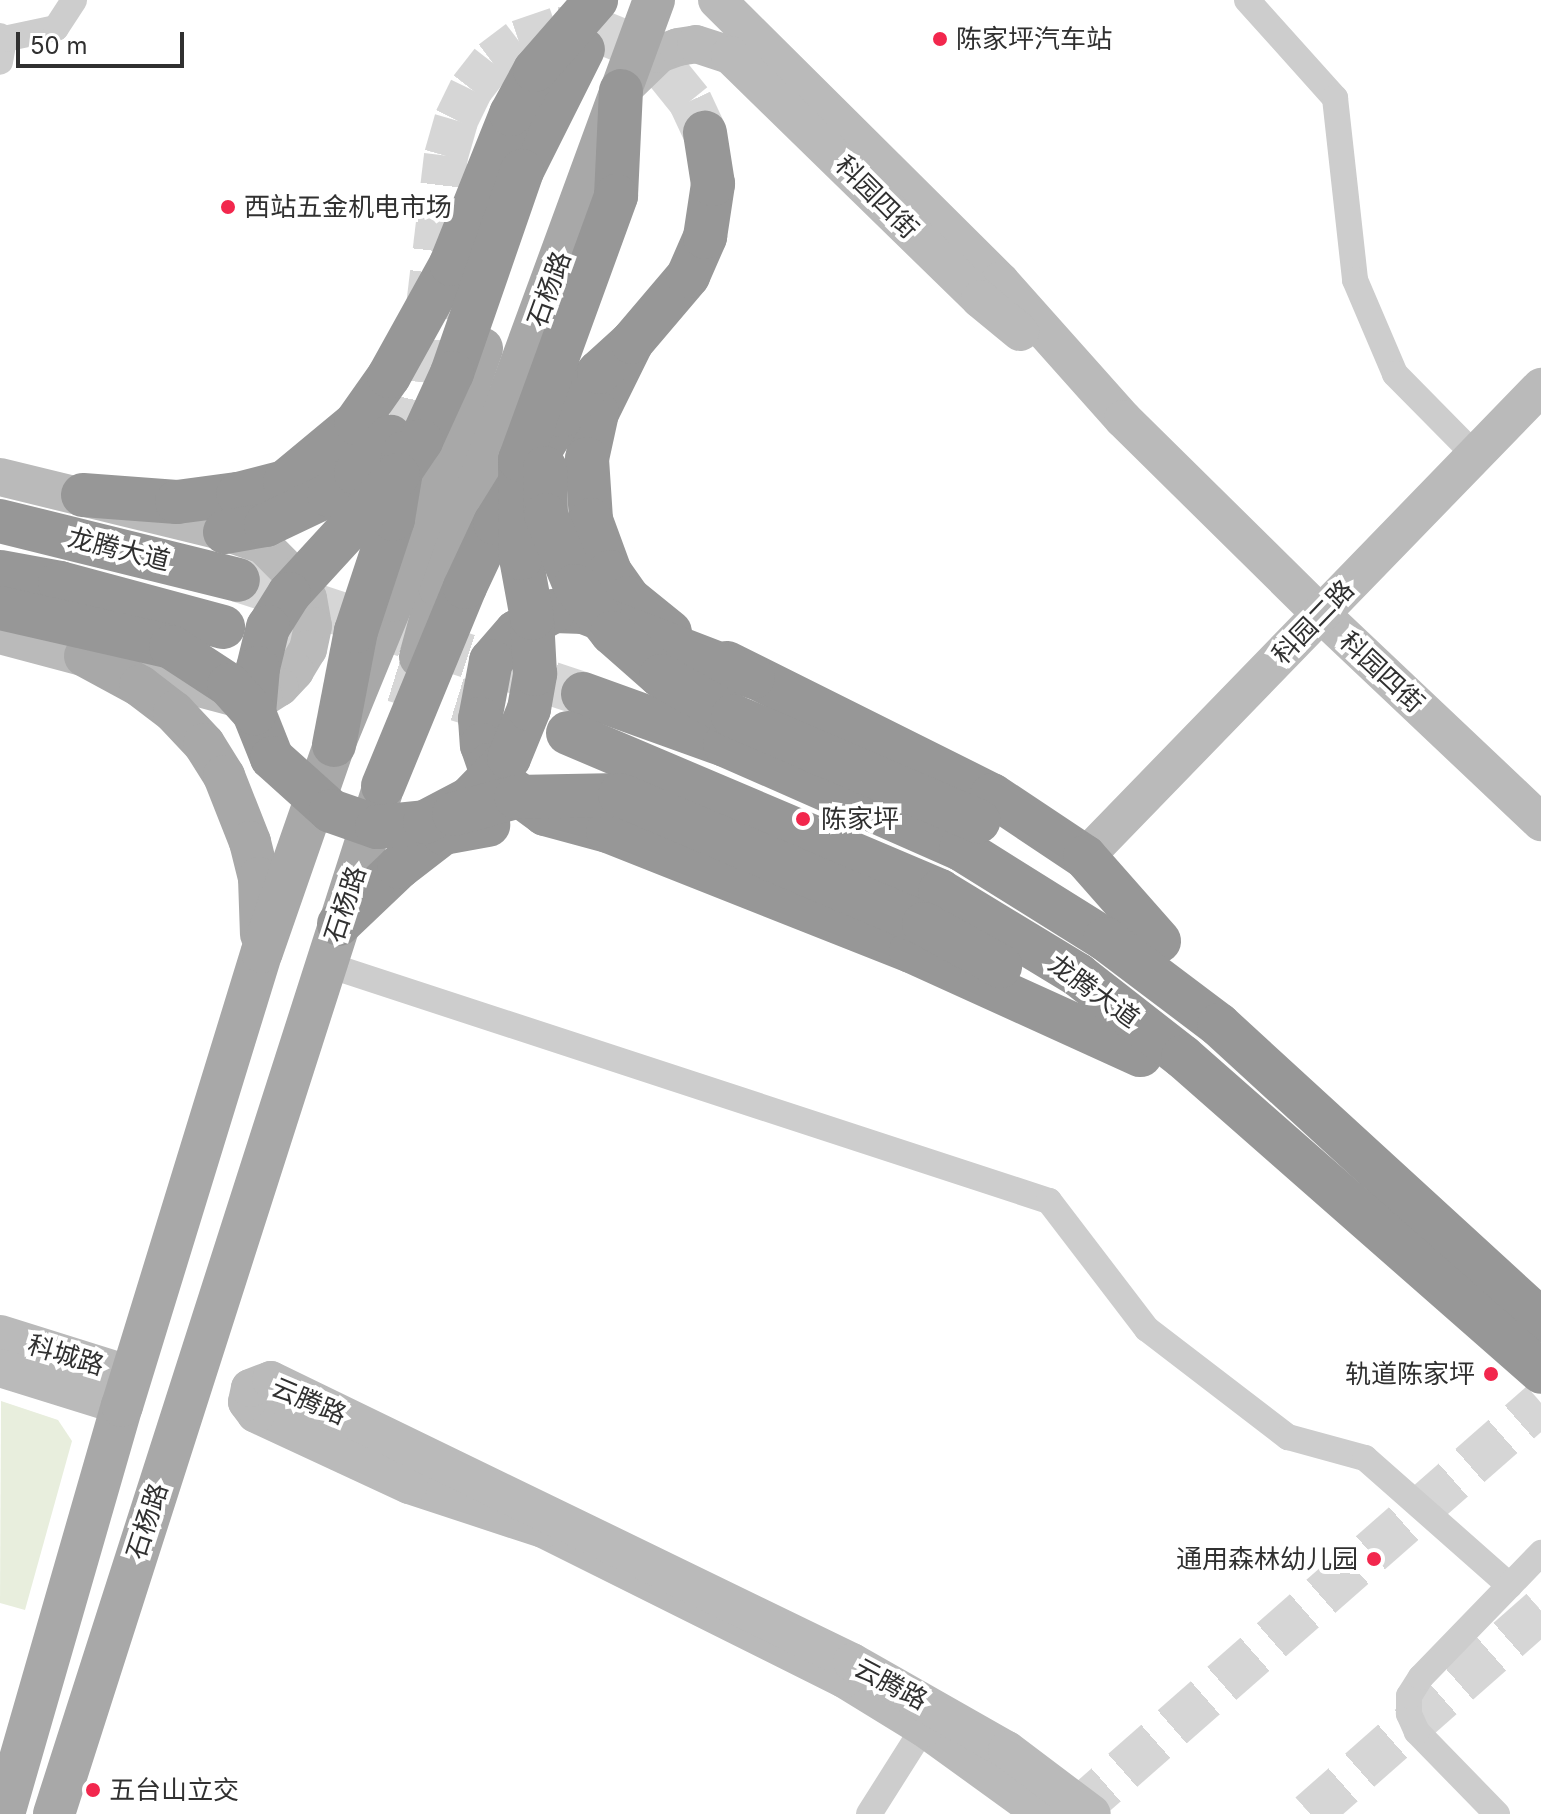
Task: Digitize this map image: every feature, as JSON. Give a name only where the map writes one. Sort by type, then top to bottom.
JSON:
[{"type":"highway","points":[[83,495],[177,502],[238,494],[285,482],[356,423],[389,376],[451,264],[511,114],[535,70],[597,0]]},
{"type":"highway","points":[[254,713],[258,668],[268,627],[289,594],[398,475],[421,441],[452,373],[522,171],[583,49]]},
{"type":"highway","points":[[425,822],[469,799],[509,758],[529,709],[535,674],[532,618],[521,558],[520,460],[616,196],[621,91]]},
{"type":"highway","points":[[383,786],[465,587],[495,523],[562,415],[599,372],[632,342],[688,276],[705,237],[713,184],[705,133]]},
{"type":"highway","points":[[563,340],[550,411],[545,478],[546,515],[575,586],[612,633],[661,676],[733,716],[978,821],[1159,941],[1270,1033],[1369,1127],[1469,1253]]},
{"type":"highway","points":[[632,342],[597,413],[587,459],[589,506],[598,546],[628,598],[646,615],[753,677],[992,795],[1085,857],[1159,941]]},
{"type":"highway","points":[[225,532],[266,525],[329,495],[398,440],[393,519],[356,631],[334,745]]},
{"type":"highway","name":"龙腾大道","points":[[0,521],[238,580]]},
{"type":"highway","name":"龙腾大道","points":[[0,572],[60,583],[223,627]]},
{"type":"highway","points":[[0,608],[171,647],[229,685],[254,713],[272,758],[331,811],[377,827],[425,822],[516,797],[620,795],[924,924],[1000,966],[1140,1055],[1333,1186]]},
{"type":"highway","points":[[753,677],[584,612],[554,611],[525,625],[501,646],[491,661],[480,719],[482,745],[489,765],[503,783],[545,814],[608,831],[911,951],[1140,1055]]},
{"type":"highway","name":"龙腾大道","points":[[1541,1320],[1219,1025],[1105,939],[947,843],[725,745],[576,713],[940,891],[1078,975],[1183,1057],[1541,1372]]},
{"type":"highway","points":[[332,944],[399,867],[443,833],[545,814]]},
{"type":"main road","name":"石杨路","points":[[4,1814],[126,1390],[262,952],[334,745],[404,572],[564,116],[597,0]]},
{"type":"main road","name":"石杨路","points":[[54,1814],[383,786],[439,587],[654,0]]},
{"type":"main road","points":[[85,656],[140,686],[174,712],[204,744],[224,776],[240,808],[259,878],[262,952]]},
{"type":"street","points":[[1,46],[56,28],[74,0]]},
{"type":"street","name":"科园四街","points":[[717,0],[1000,281],[1123,419],[1321,614],[1541,822]]},
{"type":"street","points":[[1247,0],[1335,98],[1355,280],[1395,374],[1475,455]]},
{"type":"street","name":"科园四街","points":[[621,91],[659,54],[678,47],[696,44],[730,55],[980,299],[1123,419]]},
{"type":"street","name":"科园二路","points":[[1085,857],[1541,387]]},
{"type":"street","points":[[0,477],[83,495],[263,545],[281,559],[308,598],[313,626],[308,649],[295,671],[280,687],[264,697],[240,699],[0,635]]},
{"type":"street","points":[[332,944],[1049,1201],[1147,1329],[1288,1437],[1365,1458],[1510,1586]]},
{"type":"street","name":"科城路","points":[[0,1334],[126,1390]]},
{"type":"street","name":"科城路","points":[[0,1368],[126,1390]]},
{"type":"street","name":"云腾路","points":[[1043,1814],[930,1718],[852,1662],[271,1380],[250,1388],[247,1402],[256,1414],[409,1485],[543,1529],[844,1679],[930,1718],[1007,1750],[1092,1814]]},
{"type":"street","points":[[1497,1814],[1417,1732],[1409,1714],[1409,1696],[1421,1677],[1541,1553]]},
{"type":"street","points":[[869,1814],[930,1718]]},
{"type":"green space","points":[[1,1401],[58,1420],[72,1441],[25,1610],[0,1603]]},
{"type":"tunnel","points":[[406,443],[419,382],[446,156],[456,120],[471,89],[492,62],[519,42],[557,29],[598,31],[630,44],[665,70],[690,101],[705,133]]},
{"type":"tunnel","points":[[238,580],[583,694]]},
{"type":"tunnel","points":[[268,641],[519,718]]},
{"type":"tunnel","points":[[1073,1814],[1541,1403]]},
{"type":"tunnel","points":[[1310,1814],[1541,1610]]},
{"type":"place","name":"陈家坪汽车站","points":[[940,39]]},
{"type":"place","name":"西站五金机电市场","points":[[228,207]]},
{"type":"place","name":"陈家坪","points":[[803,819]]},
{"type":"place","name":"轨道陈家坪","points":[[1491,1374]]},
{"type":"place","name":"通用森林幼儿园","points":[[1374,1559]]},
{"type":"place","name":"五台山立交","points":[[93,1790]]}]
